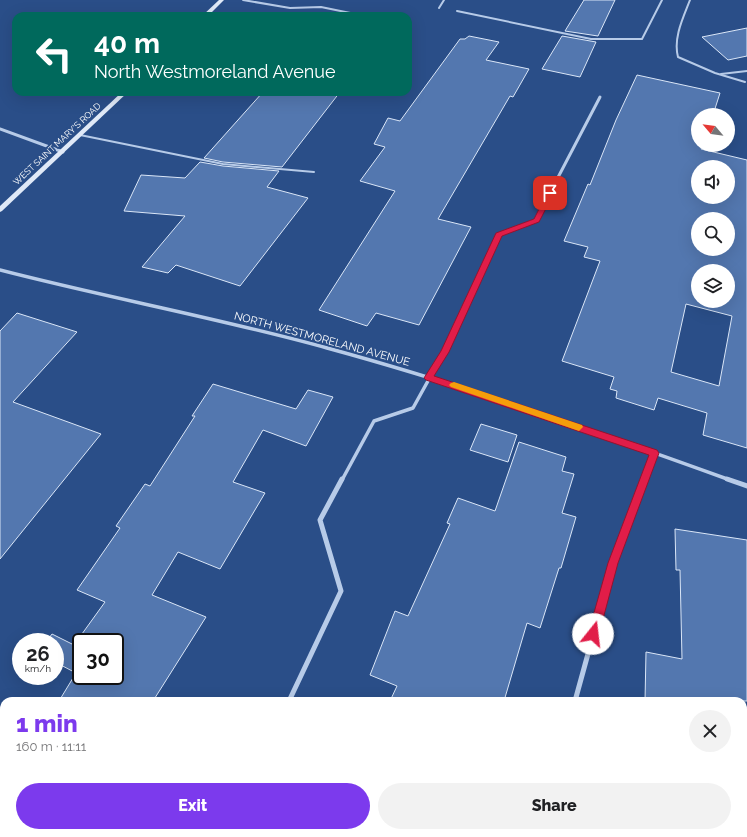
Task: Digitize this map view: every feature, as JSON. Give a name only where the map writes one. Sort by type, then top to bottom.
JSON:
[{"type":"main road","points":[[209,12],[222,0]]},
{"type":"main road","name":"WEST SAINT MARY'S ROAD","points":[[0,210],[121,96]]},
{"type":"street","points":[[291,697],[341,591],[320,520],[374,421],[413,408],[444,352],[499,235],[536,220],[600,97]]},
{"type":"street","points":[[0,129],[63,152]]},
{"type":"street","name":"NORTH WESTMORELAND AVENUE","points":[[0,270],[267,332],[429,378],[654,453],[747,486]]},
{"type":"street","points":[[576,697],[613,563],[654,453]]},
{"type":"lane","points":[[243,0],[290,8],[321,7],[345,12]]},
{"type":"lane","points":[[439,8],[444,0]]},
{"type":"lane","points":[[457,11],[591,39],[642,39],[662,0]]},
{"type":"lane","points":[[690,0],[681,23],[675,46],[678,57],[719,74],[745,82]]},
{"type":"lane","points":[[719,74],[747,71]]},
{"type":"lane","points":[[80,136],[223,164],[314,172]]},
{"type":"building","points":[[584,0],[615,0],[598,36],[565,31]]},
{"type":"building","points":[[747,28],[747,56],[728,60],[702,37]]},
{"type":"building","points":[[469,36],[499,42],[486,60],[529,69],[513,97],[510,96],[438,219],[471,227],[419,325],[376,313],[367,326],[319,310],[395,191],[360,181],[385,147],[374,144],[388,118],[400,121],[460,39],[465,39]]},
{"type":"building","points":[[562,36],[596,42],[580,77],[542,69]]},
{"type":"building","points":[[637,75],[720,93],[715,108],[691,108],[691,152],[714,152],[747,160],[747,448],[703,435],[707,413],[658,398],[654,410],[616,398],[617,391],[610,389],[614,377],[562,361],[600,261],[584,257],[588,247],[564,241],[588,184],[590,185],[616,120]],"holes":[[[691,264],[735,264],[735,308],[701,308],[732,316],[719,386],[671,372],[686,304],[691,305]]]},
{"type":"building","points":[[259,96],[337,96],[282,167],[223,162],[204,158]]},
{"type":"building","points":[[200,162],[223,166],[279,171],[267,187],[308,198],[240,286],[176,265],[168,273],[142,267],[185,216],[124,211],[141,175],[185,178]]},
{"type":"building","points":[[17,313],[77,332],[13,402],[101,434],[0,559],[0,331]]},
{"type":"building","points":[[213,384],[296,409],[308,390],[333,397],[306,446],[263,430],[233,482],[265,493],[220,569],[178,552],[152,595],[206,617],[156,697],[61,697],[72,680],[72,685],[124,685],[124,633],[83,633],[105,602],[77,590],[120,528],[116,526],[145,484],[150,486],[195,416],[192,416]]},
{"type":"building","points":[[481,424],[517,435],[508,462],[470,450]]},
{"type":"building","points":[[519,442],[566,457],[562,471],[574,474],[562,513],[576,517],[561,568],[559,568],[540,628],[527,623],[505,697],[392,697],[397,686],[370,675],[395,611],[408,616],[450,524],[447,523],[458,498],[495,511]]},
{"type":"building","points":[[675,529],[747,540],[747,697],[645,697],[646,652],[682,659],[680,570],[676,570]]},
{"type":"building","points":[[64,640],[72,644],[72,671],[64,667]]},
{"type":"slow traffic","points":[[454,385],[579,427]]},
{"type":"route","points":[[550,193],[536,220],[499,235],[444,352],[429,378],[452,384],[654,453],[613,563],[593,634]]}]
